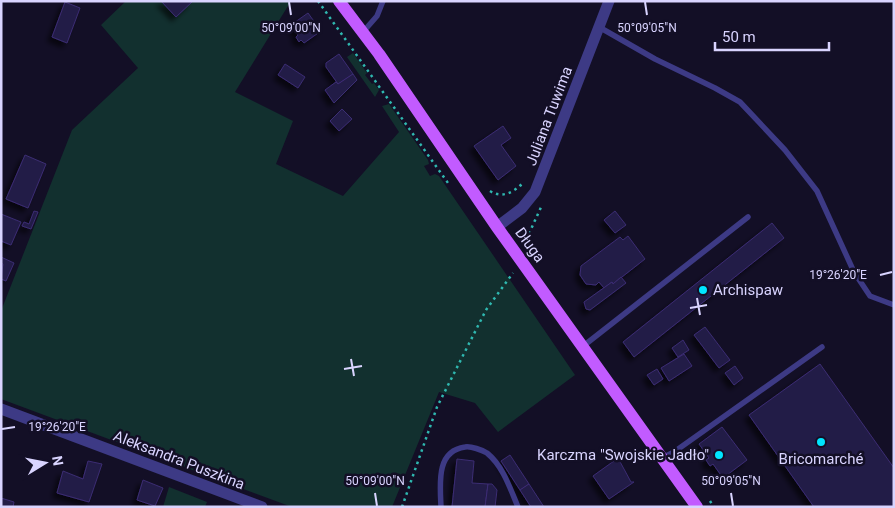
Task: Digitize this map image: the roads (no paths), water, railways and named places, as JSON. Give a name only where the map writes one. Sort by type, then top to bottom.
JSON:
[{"type":"main road","name":"Długa","points":[[339,1],[404,89],[497,227],[697,507]]},
{"type":"street","name":"Juliana Tuwima","points":[[497,227],[522,208],[535,192],[609,1]]},
{"type":"street","name":"Aleksandra Puszkina","points":[[1,409],[262,507]]},
{"type":"lane","points":[[363,32],[377,16],[383,1]]},
{"type":"lane","points":[[599,27],[655,59],[740,102],[785,150],[817,191],[854,272],[870,296],[894,305]]},
{"type":"lane","points":[[582,347],[748,216]]},
{"type":"lane","points":[[662,458],[674,452],[822,347]]},
{"type":"lane","points":[[441,507],[440,482],[445,457],[456,448],[469,446],[487,453],[504,474],[518,507]]},
{"type":"place","name":"Archispaw","points":[[703,290]]},
{"type":"place","name":"Bricomarché","points":[[821,442]]},
{"type":"place","name":"Karczma \"Swojskie Jadło\"","points":[[719,455]]}]
